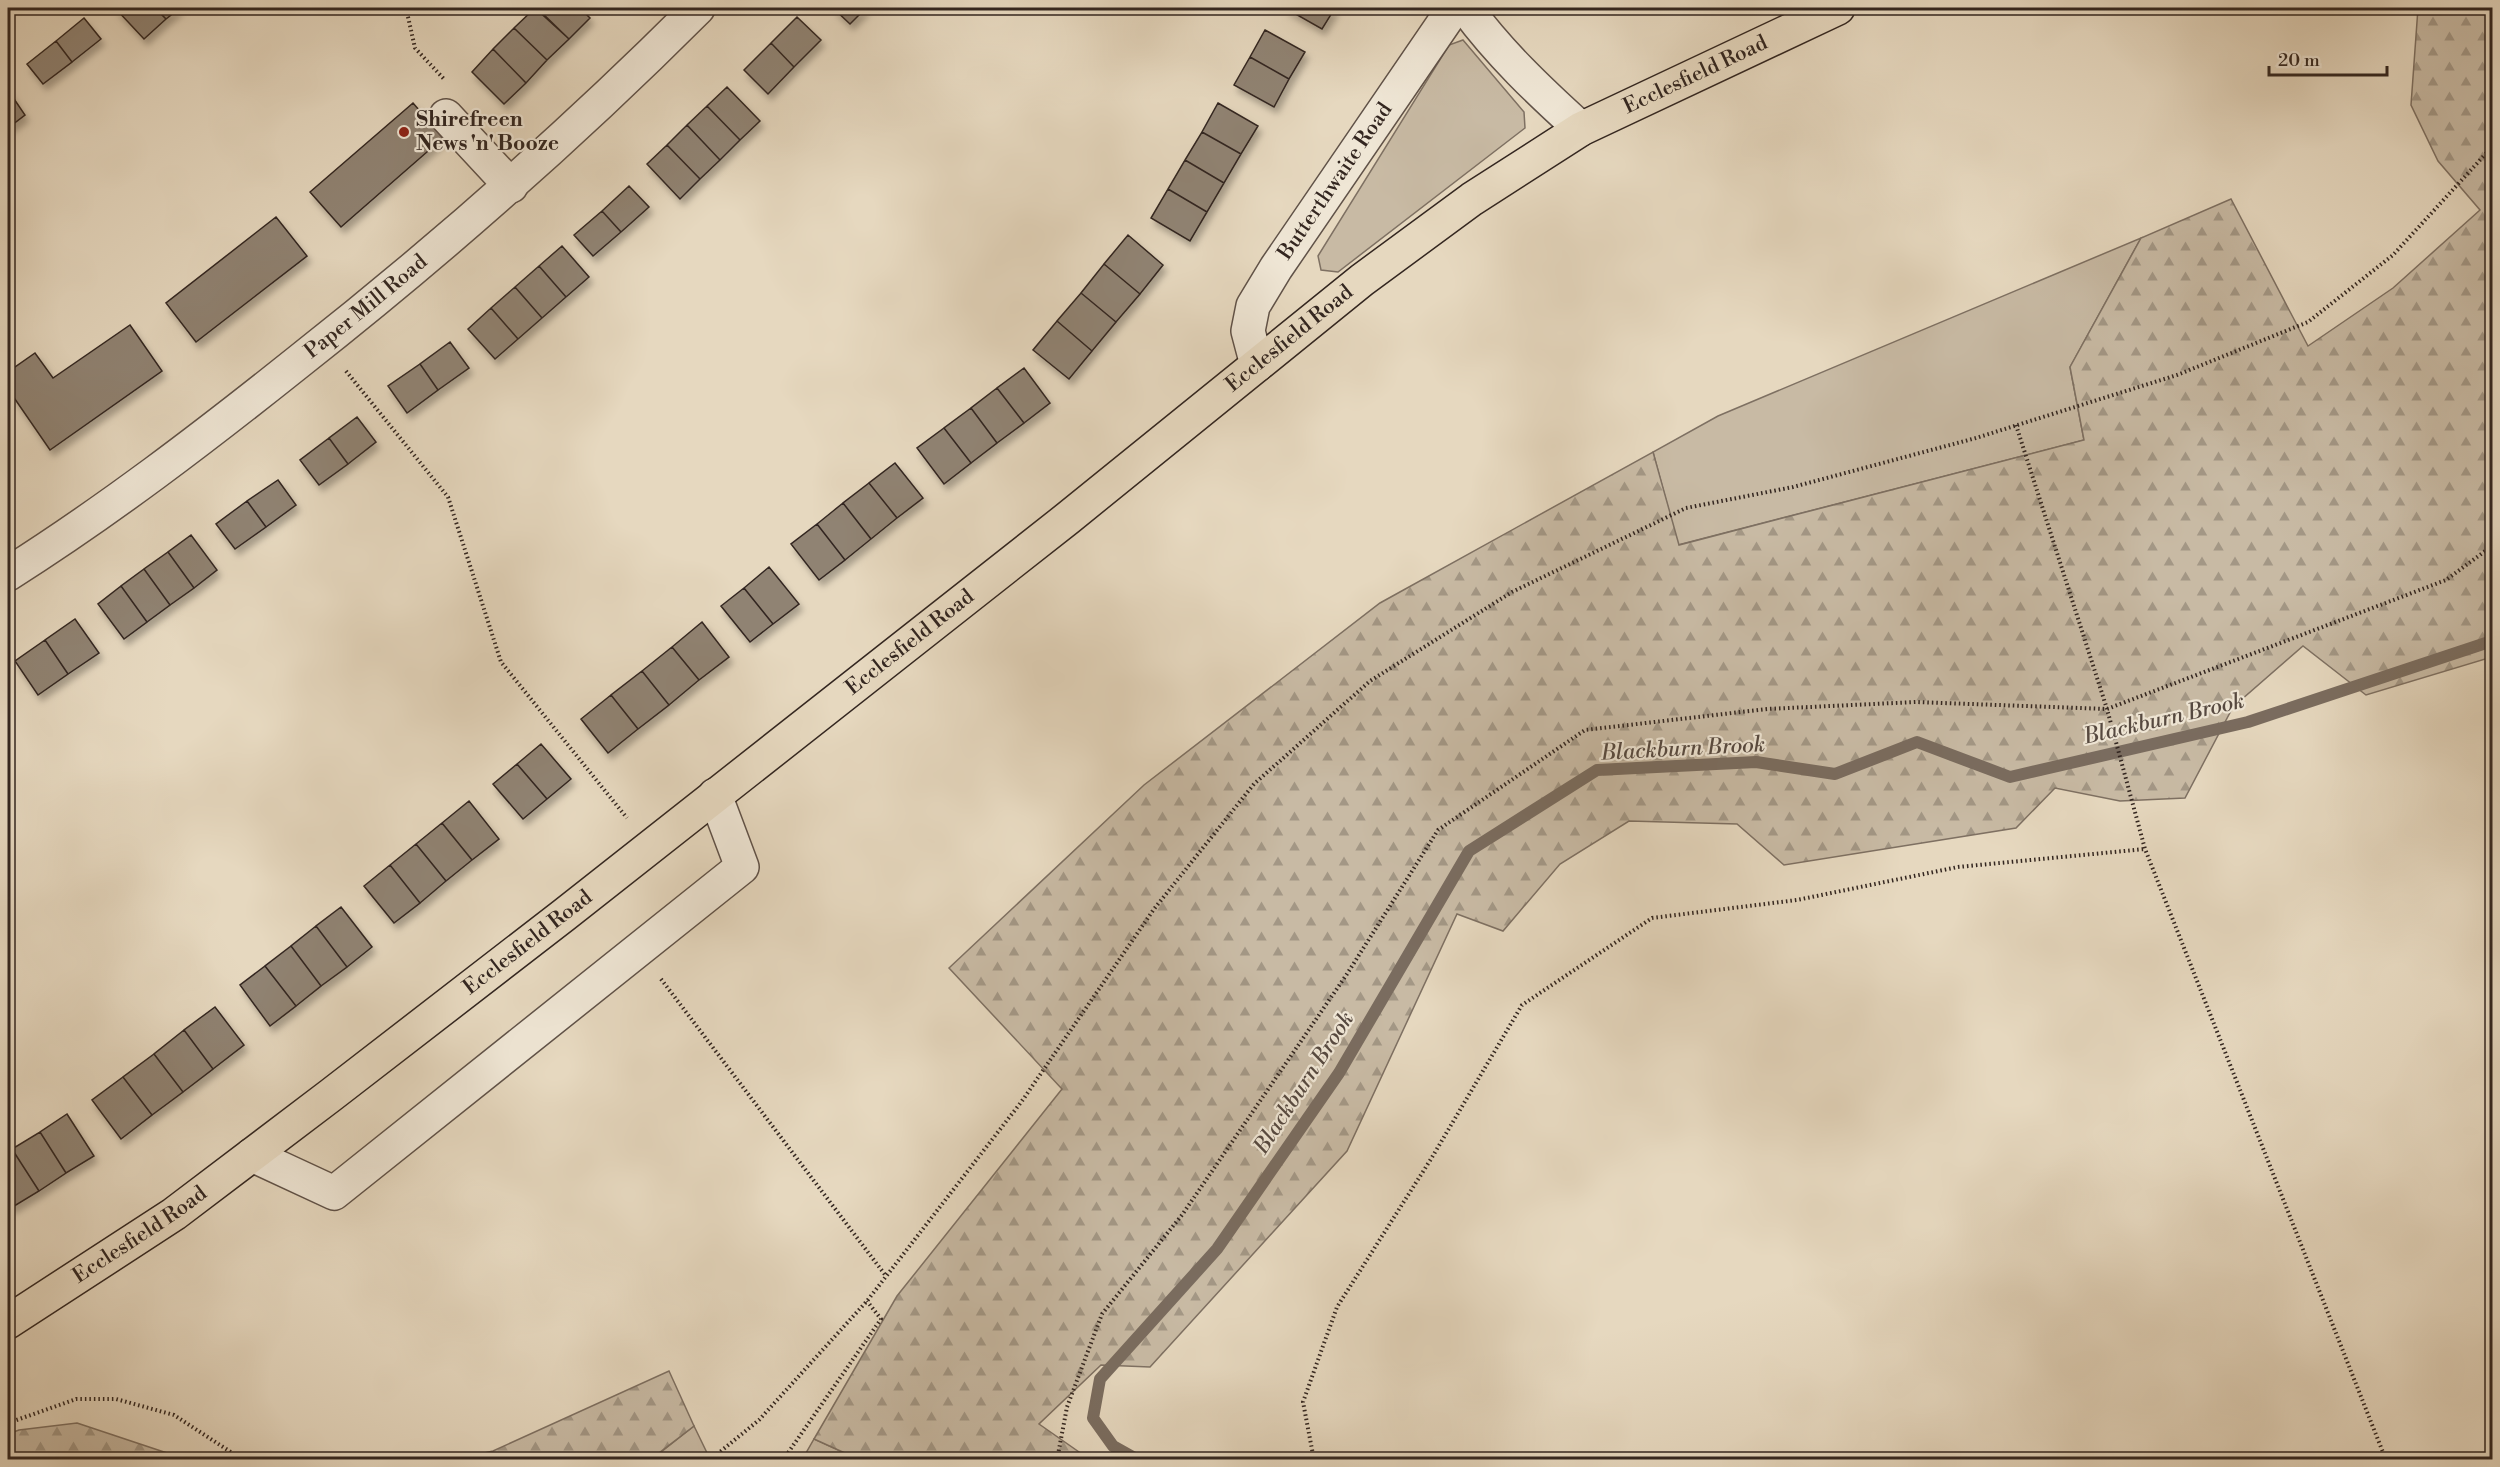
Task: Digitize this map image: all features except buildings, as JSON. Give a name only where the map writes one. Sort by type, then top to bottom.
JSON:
[{"type":"main road","name":"Ecclesfield Road","points":[[8,1322],[174,1214],[252,1155],[1068,518],[1362,280],[1472,199],[1581,129],[1838,8]]},
{"type":"street","name":"Paper Mill Road","points":[[8,574],[78,530],[189,449],[323,343],[511,186],[639,67],[698,8]]},
{"type":"street","name":"Butterthwaite Road","points":[[1257,365],[1248,331],[1253,306],[1276,268],[1454,8]]},
{"type":"street","points":[[1466,8],[1491,42],[1581,129]]},
{"type":"street","points":[[446,116],[511,186]]},
{"type":"street","points":[[252,1155],[333,1192],[742,867],[716,795]]},
{"type":"path","points":[[710,1460],[759,1420],[867,1301],[1022,1101],[1154,909],[1247,793],[1370,681],[1512,592],[1686,508],[1793,487],[2016,425],[2177,375],[2308,322],[2393,255],[2493,147]]},
{"type":"path","points":[[323,343],[448,497],[501,662],[650,846]]},
{"type":"path","points":[[2016,425],[2107,709],[2145,849],[2386,1460]]},
{"type":"path","points":[[1057,1460],[1067,1407],[1102,1314],[1188,1205],[1347,974],[1438,830],[1585,730],[1767,709],[1916,702],[2107,709],[2446,580],[2493,546]]},
{"type":"path","points":[[1314,1460],[1303,1402],[1337,1306],[1431,1159],[1522,1005],[1652,918],[1797,900],[1958,867],[2145,849]]},
{"type":"path","points":[[639,949],[886,1276]]},
{"type":"path","points":[[783,1460],[881,1319],[867,1301]]},
{"type":"path","points":[[8,1423],[76,1399],[116,1399],[174,1415],[243,1460]]},
{"type":"green space","points":[[2418,8],[2492,8],[2492,657],[2366,695],[2303,646],[2233,707],[2185,798],[2120,801],[2055,788],[2016,828],[1784,865],[1737,824],[1629,821],[1560,864],[1503,931],[1457,914],[1347,1151],[1150,1367],[1101,1365],[1039,1424],[1089,1459],[858,1459],[814,1439],[897,1296],[1062,1089],[949,968],[1144,785],[1380,603],[1653,452],[1679,545],[2084,440],[2070,367],[2141,238],[2231,199],[2308,346],[2393,288],[2480,210],[2438,161],[2411,105]]},
{"type":"green space","points":[[1463,40],[1524,112],[1525,128],[1338,272],[1321,270],[1318,256],[1449,45]]},
{"type":"green space","points":[[2141,238],[2070,367],[2084,440],[1678,545],[1653,452],[1718,416]]},
{"type":"green space","points":[[669,1371],[694,1426],[651,1459],[458,1459],[493,1451]]},
{"type":"green space","points":[[77,1423],[181,1459],[8,1459],[8,1434],[19,1430]]},
{"type":"green space","points":[[694,1426],[710,1459],[651,1460]]},
{"type":"green space","points":[[814,1439],[858,1459],[802,1460]]},
{"type":"waterway","name":"Blackburn Brook","points":[[1138,1460],[1113,1446],[1093,1418],[1100,1379],[1217,1249],[1339,1073],[1469,851],[1597,770],[1756,762],[1835,774],[1917,742],[2010,777],[2248,722],[2492,641]]},
{"type":"place","name":"Shirefreen News 'n' Booze","points":[[404,132]]}]
